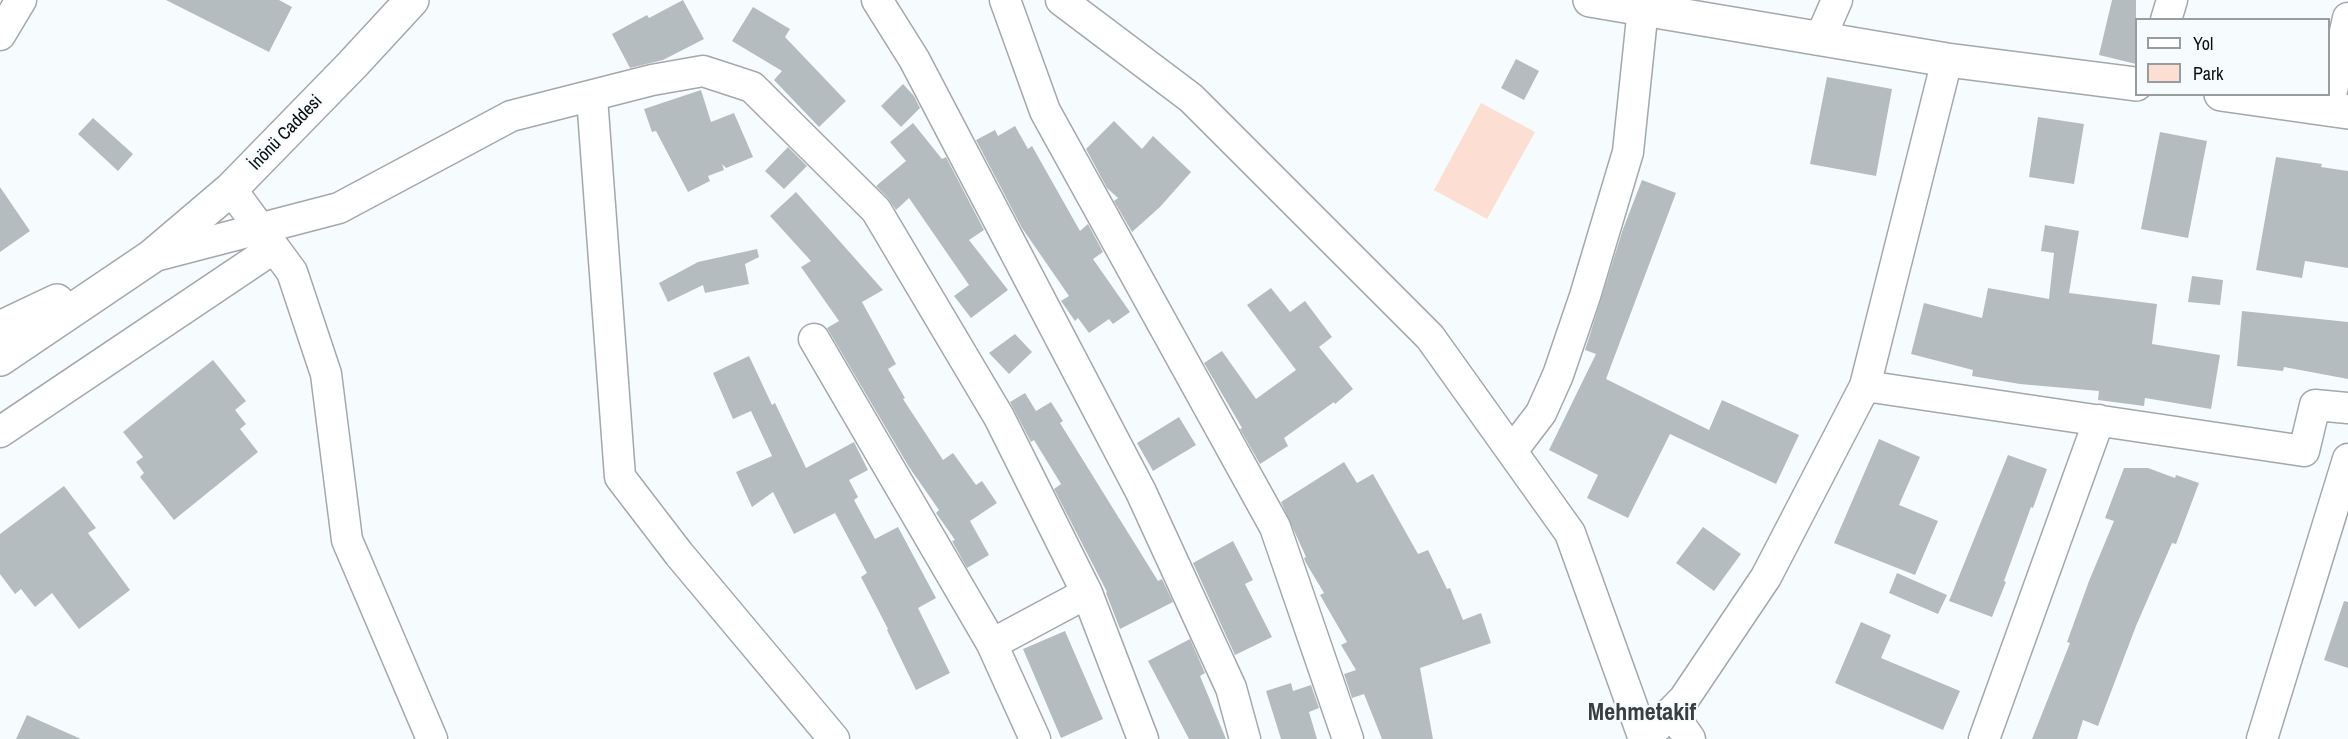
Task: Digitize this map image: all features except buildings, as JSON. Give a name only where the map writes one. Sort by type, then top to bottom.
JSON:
[{"type":"main road","name":"İnönü Caddesi","points":[[0,359],[151,257],[231,189],[412,0]]},
{"type":"main road","points":[[1590,0],[1645,4],[1820,39],[1947,60],[2135,84]]},
{"type":"main road","points":[[2236,96],[2338,110]]},
{"type":"main road","name":"İnönü Caddesi","points":[[0,328],[151,257]]},
{"type":"street","points":[[0,35],[21,0]]},
{"type":"street","points":[[877,0],[914,59],[1141,492],[1231,688],[1245,739]]},
{"type":"street","points":[[1005,0],[1045,111],[1275,527],[1348,739]]},
{"type":"street","points":[[1062,0],[1191,98],[1430,337],[1570,532],[1645,739],[1684,699],[1766,577],[1865,386],[1947,60]]},
{"type":"street","points":[[1820,39],[1837,0]]},
{"type":"street","points":[[2167,18],[2172,0]]},
{"type":"street","points":[[1512,451],[1541,413],[1558,375],[1628,152],[1645,4]]},
{"type":"street","points":[[2338,110],[2348,18]]},
{"type":"street","points":[[151,257],[267,238],[339,208],[511,117],[652,80],[703,71],[752,87],[876,210],[999,417],[1087,593],[1143,739]]},
{"type":"street","points":[[592,97],[620,477],[679,554],[834,739]]},
{"type":"street","points":[[231,189],[292,272],[326,374],[347,540],[432,739]]},
{"type":"street","points":[[0,432],[267,238]]},
{"type":"street","points":[[814,339],[992,644],[1035,739]]},
{"type":"street","points":[[1865,386],[2304,451],[2316,405],[2348,408]]},
{"type":"street","points":[[1984,739],[2099,420]]},
{"type":"street","points":[[2262,739],[2348,459]]},
{"type":"street","points":[[992,644],[1087,593]]},
{"type":"street","points":[[1671,712],[1690,739]]},
{"type":"green space","points":[[1481,103],[1535,132],[1487,219],[1434,190]]},
{"type":"district","name":"Mehmetakif","points":[[1642,714]]}]
